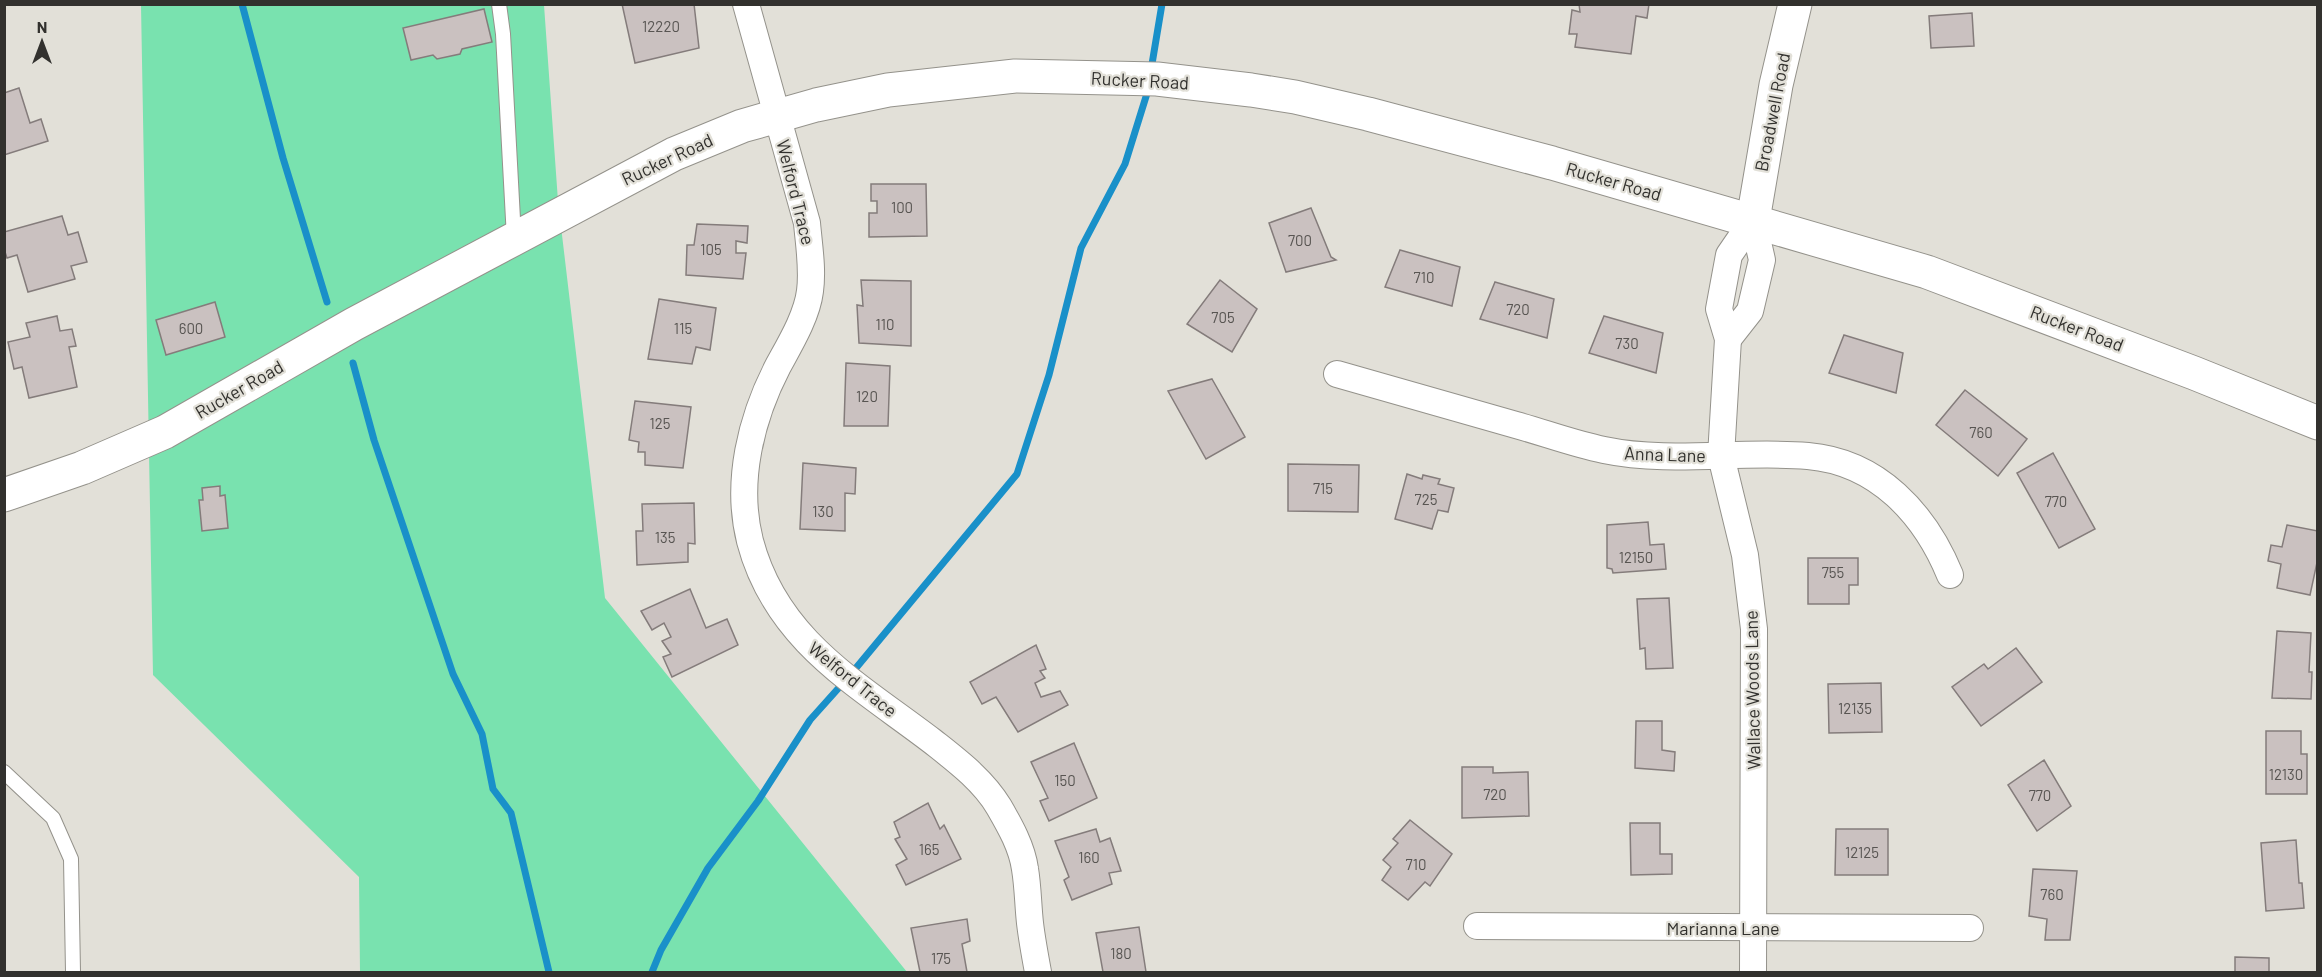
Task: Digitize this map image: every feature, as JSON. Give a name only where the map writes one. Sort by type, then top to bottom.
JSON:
[{"type":"main road","name":"Broadwell Road","points":[[1753,220],[1776,85],[1795,4]]},
{"type":"main road","name":"Rucker Road","points":[[4,495],[82,468],[165,432],[354,324],[674,154],[742,126],[816,105],[888,90],[1015,76],[1158,79],[1295,97],[1552,163],[1927,272],[2194,373],[2318,423]]},
{"type":"street","name":"Welford Trace","points":[[746,4],[807,223],[811,258],[810,292],[792,342],[761,403],[751,437],[745,471],[745,506],[750,540],[761,573],[777,604],[797,633],[821,657],[976,777],[998,805],[1014,835],[1025,868],[1030,924],[1038,972]]},
{"type":"street","name":"Wallace Woods Lane","points":[[1753,220],[1762,260],[1750,311],[1728,339],[1721,456],[1745,555],[1754,629],[1753,972]]},
{"type":"street","name":"Anna Lane","points":[[1337,374],[1604,450],[1651,456],[1809,456],[1838,462],[1865,473],[1895,493],[1920,518],[1939,548],[1950,575]]},
{"type":"street","name":"Marianna Lane","points":[[1477,926],[1970,928]]},
{"type":"lane","points":[[499,4],[503,34],[514,238]]},
{"type":"lane","points":[[4,772],[54,818],[72,859],[73,972]]},
{"type":"green space","points":[[141,5],[544,5],[558,201],[605,598],[907,972],[360,972],[359,877],[153,675]]},
{"type":"building","points":[[622,4],[694,4],[699,48],[635,63]]},
{"type":"building","points":[[1579,4],[1649,4],[1647,18],[1636,16],[1631,54],[1575,47],[1577,34],[1569,34],[1572,10],[1580,12]]},
{"type":"building","points":[[484,9],[492,42],[462,49],[460,54],[437,59],[433,55],[411,60],[403,28]]},
{"type":"building","points":[[1972,13],[1974,46],[1931,48],[1929,16]]},
{"type":"building","points":[[19,88],[30,123],[41,119],[48,141],[4,155],[4,93]]},
{"type":"building","points":[[871,184],[926,184],[927,236],[869,237],[869,213],[877,213],[877,201],[871,201]]},
{"type":"building","points":[[1311,208],[1331,257],[1336,260],[1286,272],[1269,223]]},
{"type":"building","points":[[62,216],[68,235],[78,232],[87,262],[71,266],[75,279],[28,292],[17,255],[7,258],[4,249],[4,232]]},
{"type":"building","points":[[697,224],[748,226],[747,243],[736,241],[736,253],[746,253],[743,279],[686,275],[687,245],[694,245]]},
{"type":"building","points":[[1400,250],[1460,267],[1452,306],[1385,287]]},
{"type":"building","points":[[861,280],[911,281],[911,346],[859,343],[857,305],[863,306]]},
{"type":"building","points":[[1220,280],[1257,309],[1232,352],[1187,324]]},
{"type":"building","points":[[1495,282],[1554,299],[1547,338],[1480,319]]},
{"type":"building","points":[[659,299],[716,308],[710,350],[696,347],[692,364],[648,359]]},
{"type":"building","points":[[215,302],[225,337],[166,355],[156,320]]},
{"type":"building","points":[[57,316],[60,331],[72,329],[76,346],[69,347],[77,387],[29,398],[22,367],[14,369],[8,342],[30,337],[26,323]]},
{"type":"building","points":[[1604,316],[1663,333],[1656,373],[1589,353]]},
{"type":"building","points":[[1844,335],[1903,353],[1896,393],[1829,373]]},
{"type":"building","points":[[846,363],[890,366],[888,426],[844,426]]},
{"type":"building","points":[[1212,379],[1245,437],[1206,459],[1168,391]]},
{"type":"building","points":[[1965,390],[2027,439],[1998,476],[1936,425]]},
{"type":"building","points":[[635,401],[691,407],[683,468],[645,465],[645,452],[638,452],[639,442],[629,440]]},
{"type":"building","points":[[2053,453],[2095,529],[2059,548],[2017,473]]},
{"type":"building","points":[[803,463],[856,468],[855,494],[845,493],[845,531],[800,529]]},
{"type":"building","points":[[1288,464],[1359,465],[1358,512],[1288,511]]},
{"type":"building","points":[[1407,474],[1422,479],[1423,475],[1440,479],[1438,484],[1454,488],[1448,512],[1438,510],[1432,529],[1395,519]]},
{"type":"building","points":[[220,486],[220,496],[225,495],[228,528],[202,531],[199,500],[203,500],[202,488]]},
{"type":"building","points":[[694,503],[695,544],[688,543],[688,562],[637,565],[636,531],[643,531],[642,504]]},
{"type":"building","points":[[1648,522],[1650,545],[1664,544],[1666,569],[1613,573],[1612,569],[1607,568],[1607,525]]},
{"type":"building","points":[[2287,525],[2318,531],[2318,558],[2310,595],[2277,588],[2281,564],[2268,561],[2271,545],[2282,547]]},
{"type":"building","points":[[1808,558],[1858,558],[1858,585],[1849,585],[1849,604],[1808,604]]},
{"type":"building","points":[[690,589],[706,628],[727,619],[738,645],[672,677],[663,657],[671,654],[662,641],[671,637],[664,623],[652,630],[641,611]]},
{"type":"building","points":[[1669,598],[1673,668],[1646,669],[1645,648],[1640,649],[1637,599]]},
{"type":"building","points":[[2277,631],[2311,633],[2309,672],[2312,672],[2311,699],[2272,698]]},
{"type":"building","points":[[1036,645],[1046,669],[1040,671],[1045,678],[1035,683],[1041,697],[1060,691],[1068,705],[1018,732],[996,697],[982,704],[970,682]]},
{"type":"building","points":[[2016,648],[2042,682],[1981,726],[1952,687],[1984,664],[1988,669]]},
{"type":"building","points":[[1881,683],[1882,732],[1829,733],[1828,684]]},
{"type":"building","points":[[1636,721],[1662,721],[1662,750],[1675,752],[1674,771],[1635,768]]},
{"type":"building","points":[[2266,731],[2301,731],[2301,754],[2307,754],[2307,794],[2266,794]]},
{"type":"building","points":[[1074,743],[1097,798],[1049,821],[1040,801],[1048,798],[1031,762]]},
{"type":"building","points":[[2044,760],[2071,806],[2037,831],[2008,785]]},
{"type":"building","points":[[1462,767],[1493,767],[1493,773],[1528,772],[1529,816],[1462,818]]},
{"type":"building","points":[[928,803],[940,829],[944,825],[961,859],[906,885],[896,865],[907,859],[895,839],[900,837],[894,822]]},
{"type":"building","points":[[1410,820],[1452,854],[1430,886],[1425,882],[1408,900],[1382,880],[1391,867],[1383,860],[1398,843],[1393,839]]},
{"type":"building","points":[[1630,823],[1660,823],[1660,854],[1672,854],[1672,874],[1631,875]]},
{"type":"building","points":[[1096,829],[1100,842],[1110,838],[1121,871],[1109,873],[1112,884],[1072,900],[1064,880],[1069,877],[1055,841]]},
{"type":"building","points":[[1836,829],[1888,829],[1888,875],[1835,875]]},
{"type":"building","points":[[2296,840],[2299,883],[2302,883],[2304,908],[2266,911],[2261,843]]},
{"type":"building","points":[[2033,869],[2077,871],[2070,940],[2045,940],[2047,919],[2029,916]]},
{"type":"building","points":[[967,919],[970,941],[962,944],[967,972],[920,972],[911,928]]},
{"type":"building","points":[[1139,927],[1146,972],[1103,972],[1096,933]]},
{"type":"building","points":[[2235,957],[2269,958],[2269,972],[2235,972]]},
{"type":"waterway","points":[[242,4],[283,158],[327,302]]},
{"type":"waterway","points":[[1151,70],[1162,4]]},
{"type":"waterway","points":[[851,674],[1017,474],[1049,375],[1081,248],[1125,164],[1149,87]]},
{"type":"waterway","points":[[353,363],[374,440],[453,674],[482,734],[493,789],[511,813],[549,972]]},
{"type":"waterway","points":[[652,972],[661,950],[708,868],[758,801],[810,720],[844,682]]}]
